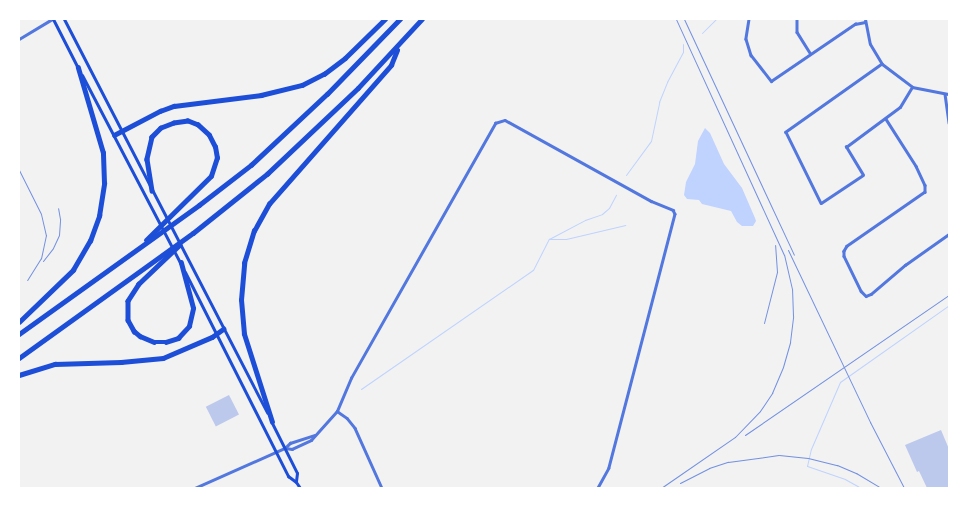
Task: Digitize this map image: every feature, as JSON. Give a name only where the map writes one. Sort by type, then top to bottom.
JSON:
[{"type":"highway","points":[[114,135],[160,110],[174,106],[261,95],[302,85],[324,74],[345,58],[385,19]]},
{"type":"highway","points":[[19,334],[206,199],[266,151],[327,94],[400,19]]},
{"type":"highway","points":[[19,358],[193,233],[293,151],[399,45],[422,19]]},
{"type":"highway","points":[[272,422],[244,334],[241,300],[244,263],[254,231],[269,204],[391,65],[399,45]]},
{"type":"highway","points":[[19,322],[73,270],[90,241],[99,216],[104,183],[103,153],[78,68]]},
{"type":"highway","points":[[135,251],[211,176],[217,158],[215,147],[209,135],[198,125],[188,121],[174,123],[161,128],[152,137],[147,159],[152,191]]},
{"type":"highway","points":[[180,263],[193,308],[189,326],[178,338],[166,342],[154,342],[140,336],[131,326],[126,313],[133,291],[193,233]]},
{"type":"highway","points":[[19,375],[55,364],[136,362],[163,358],[217,334],[223,329]]},
{"type":"main road","points":[[53,19],[217,334],[288,476],[300,488]]},
{"type":"main road","points":[[64,19],[272,422],[297,472],[296,482]]},
{"type":"street","points":[[19,39],[53,19]]},
{"type":"street","points":[[750,19],[746,39],[751,55],[771,81],[855,24],[865,21],[870,44],[882,64],[912,87],[947,94],[949,123]]},
{"type":"street","points":[[797,19],[797,32],[810,53]]},
{"type":"street","points":[[882,64],[786,132],[821,203],[863,175],[846,146],[886,119],[900,107],[912,87]]},
{"type":"street","points":[[886,119],[916,166],[925,185],[925,192],[847,246],[844,256],[861,291],[866,296],[871,294],[905,265],[949,234]]},
{"type":"street","points":[[285,448],[292,449],[311,440],[337,412],[351,378],[495,123],[505,120],[651,201],[673,210],[675,214],[609,468],[598,488]]},
{"type":"street","points":[[337,412],[355,428],[382,488]]},
{"type":"street","points":[[195,488],[285,448],[290,443],[314,435]]},
{"type":"water","points":[[705,128],[710,133],[724,164],[742,188],[756,221],[753,226],[742,226],[737,222],[731,211],[702,204],[699,200],[687,199],[684,195],[686,182],[695,164],[698,141]]},
{"type":"building","points":[[229,395],[239,415],[216,426],[206,407]]},
{"type":"building","points":[[941,430],[949,449],[949,488],[927,488],[919,471],[917,472],[905,445]]},
{"type":"waterway","points":[[702,33],[716,19]]},
{"type":"waterway","points":[[626,175],[651,141],[659,102],[683,52],[683,44]]},
{"type":"waterway","points":[[361,389],[533,270],[549,239],[585,220],[602,214],[609,208],[616,195]]},
{"type":"waterway","points":[[550,239],[566,239],[625,225]]},
{"type":"waterway","points":[[861,488],[845,479],[807,466],[811,449],[840,382],[949,305]]},
{"type":"railway","points":[[661,488],[735,437],[760,411],[772,393],[783,367],[790,342],[793,316],[792,289],[784,255],[676,19]]},
{"type":"railway","points":[[684,19],[794,255]]},
{"type":"railway","points":[[19,170],[41,214],[46,235],[41,258],[27,280]]},
{"type":"railway","points":[[43,261],[53,248],[59,235],[60,219],[58,208]]},
{"type":"railway","points":[[764,323],[777,272],[775,245]]},
{"type":"railway","points":[[788,250],[870,422],[904,488]]},
{"type":"railway","points":[[745,435],[949,295]]},
{"type":"railway","points":[[680,483],[709,468],[728,462],[779,455],[808,458],[837,465],[856,473],[881,488]]}]
